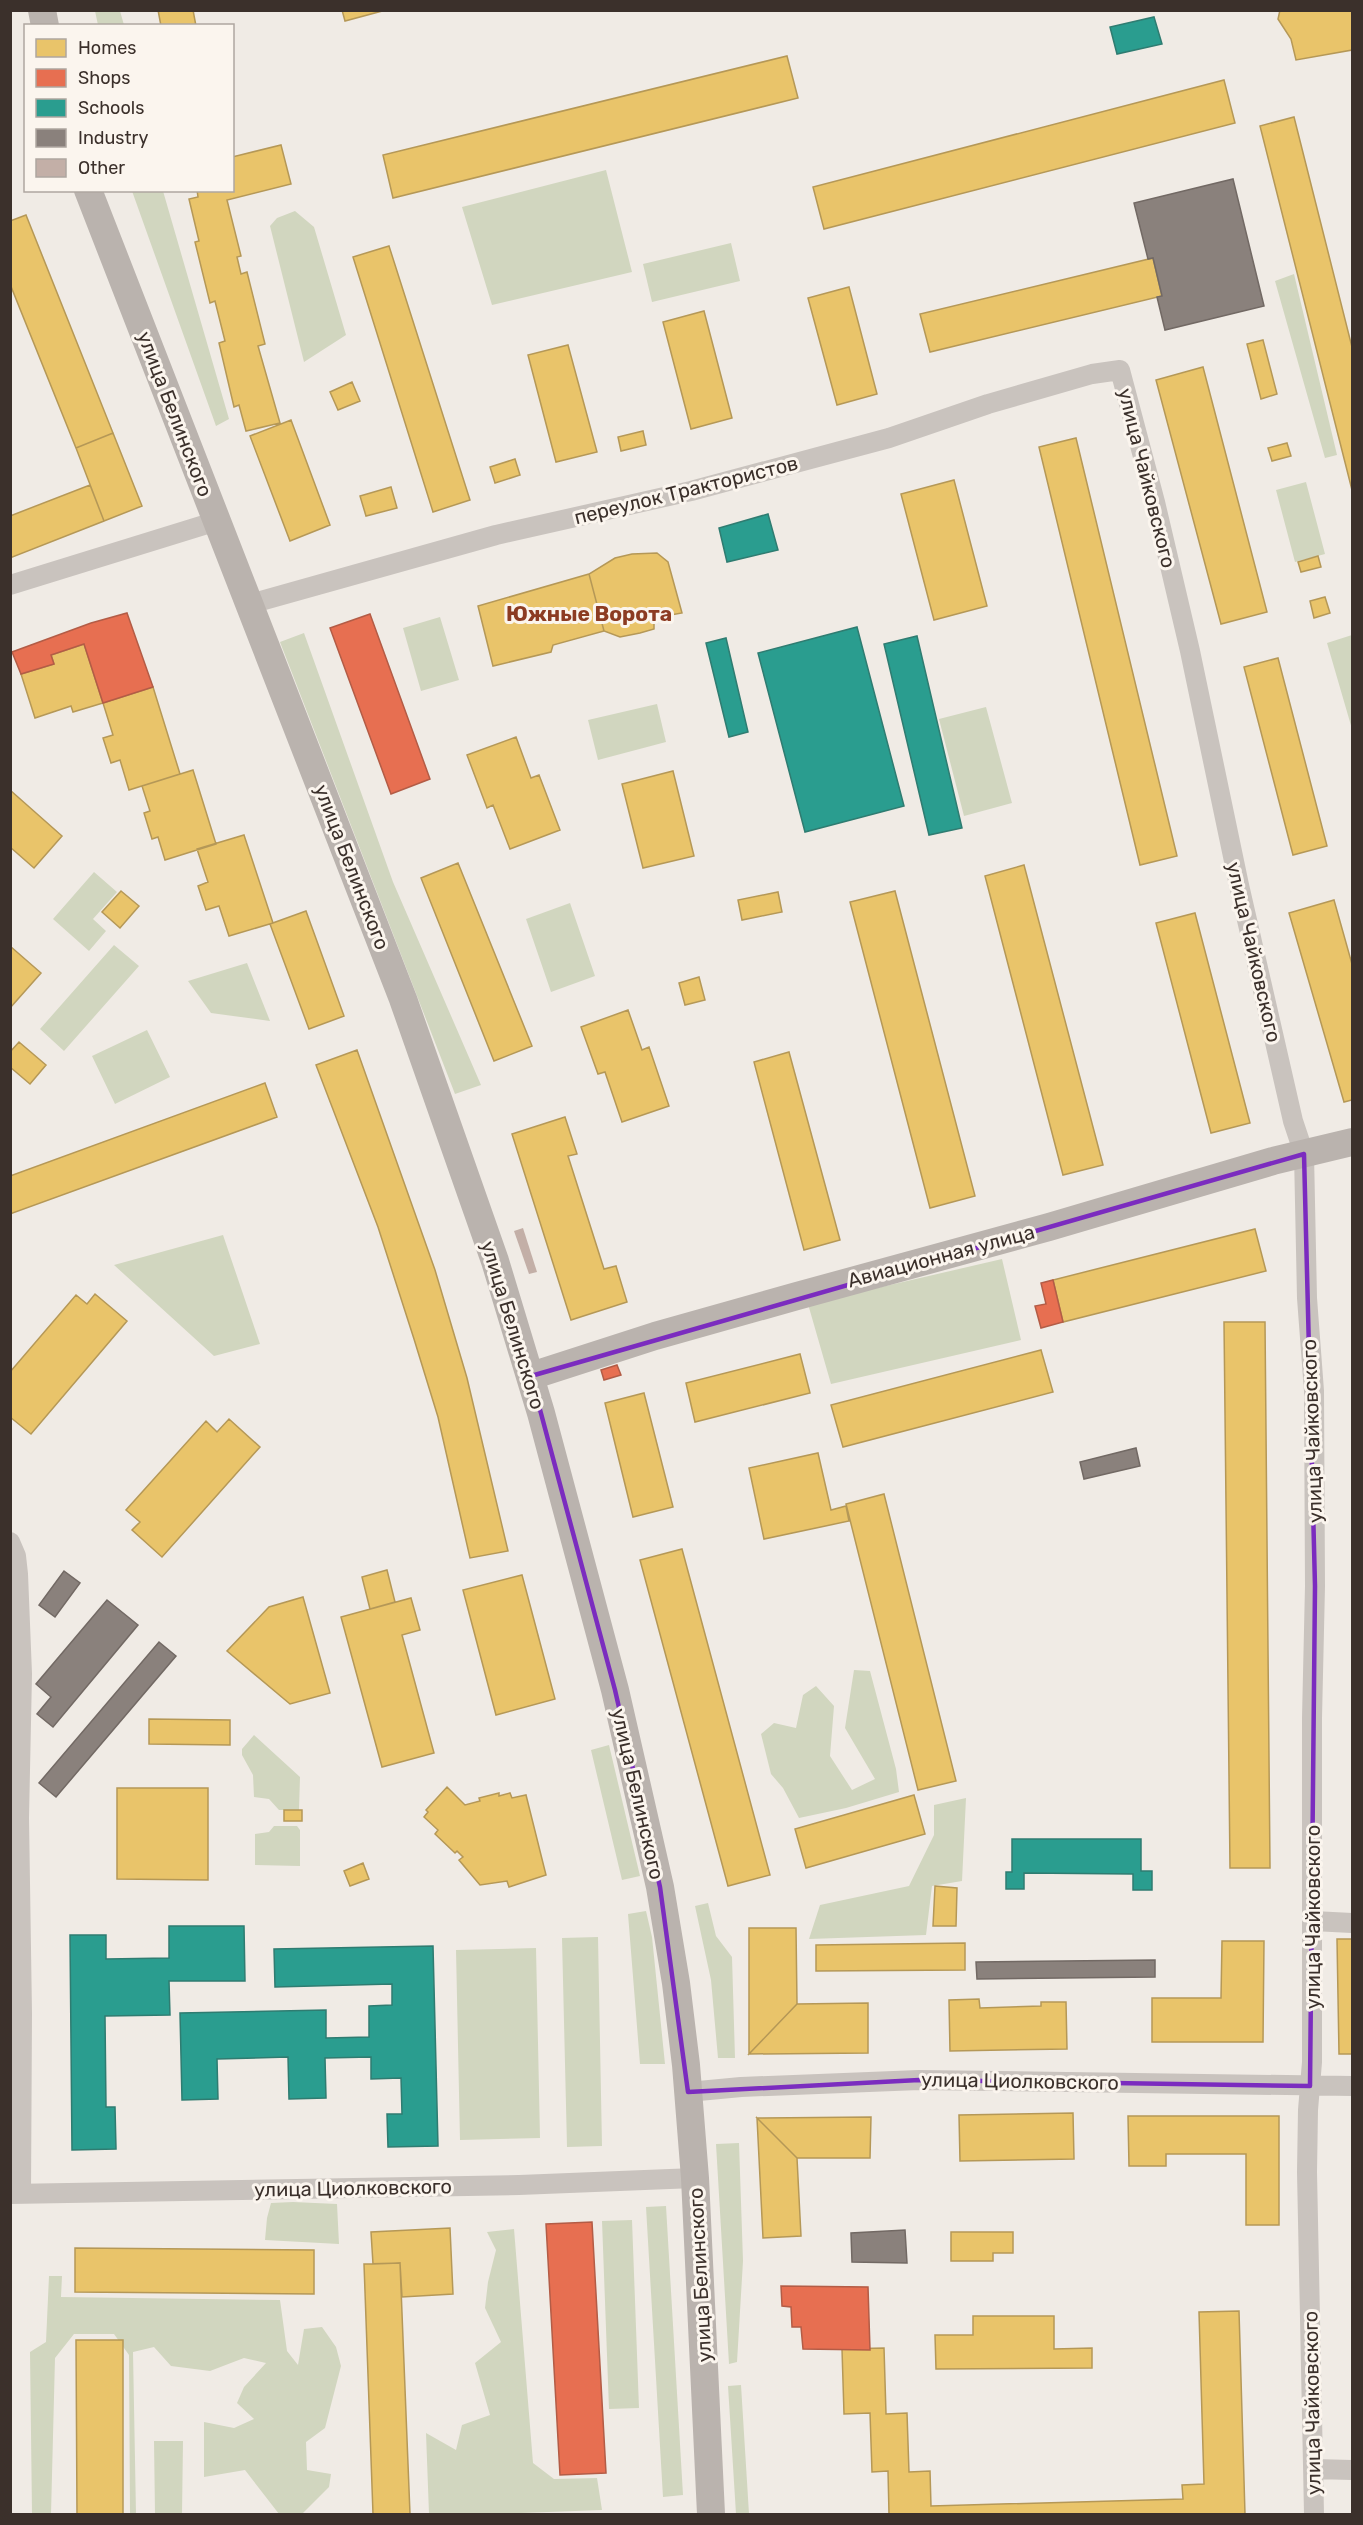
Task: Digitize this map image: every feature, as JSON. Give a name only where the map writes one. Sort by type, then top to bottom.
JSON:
[{"type":"main road","name":"улица Белинского","points":[[89,192],[442,1105],[531,1376],[615,1690],[657,1876],[676,1983],[695,2178],[711,2514]]},
{"type":"main road","name":"Авиационная улица","points":[[531,1376],[765,1305],[1049,1227],[1273,1161],[1353,1142]]},
{"type":"street","name":"переулок Трактористов","points":[[250,604],[496,535],[691,491],[889,438],[998,401],[1092,374],[1120,370]]},
{"type":"street","name":"улица Чайковского","points":[[1120,370],[1155,502],[1187,639],[1239,885],[1293,1121],[1304,1154],[1307,1298],[1314,1402],[1312,2062],[1307,2172],[1314,2514]]},
{"type":"street","points":[[10,585],[217,520]]},
{"type":"street","points":[[10,1542],[16,1556],[18,1574],[22,1674],[19,1818],[22,2014],[16,2194]]},
{"type":"street","points":[[1313,1921],[1353,1923]]},
{"type":"street","name":"улица Циолковского","points":[[688,2092],[741,2087],[919,2080],[1353,2086]]},
{"type":"street","name":"улица Циолковского","points":[[16,2194],[519,2185],[695,2178]]},
{"type":"street","points":[[1314,2469],[1353,2470]]},
{"type":"highlighted area","points":[[1304,1154],[1315,1586],[1310,2086],[919,2080],[688,2092],[660,1887],[615,1690],[531,1376]]},
{"type":"green space","points":[[95,11],[120,11],[124,24],[98,24]]},
{"type":"green space","points":[[606,170],[632,272],[492,305],[462,207]]},
{"type":"green space","points":[[132,192],[163,192],[229,419],[216,426]]},
{"type":"green space","points":[[295,211],[314,227],[346,335],[304,362],[270,226],[277,218]]},
{"type":"green space","points":[[731,243],[740,281],[652,302],[643,264]]},
{"type":"green space","points":[[1294,274],[1337,455],[1325,458],[1275,281]]},
{"type":"green space","points":[[1306,482],[1325,554],[1295,562],[1276,490]]},
{"type":"green space","points":[[440,617],[459,680],[421,691],[403,628]]},
{"type":"green space","points":[[304,633],[393,882],[481,1085],[455,1094],[280,642]]},
{"type":"green space","points":[[1352,635],[1352,729],[1327,643]]},
{"type":"green space","points":[[657,704],[666,742],[598,760],[588,720]]},
{"type":"green space","points":[[986,707],[1012,803],[964,816],[939,719]]},
{"type":"green space","points":[[94,872],[117,892],[93,919],[106,931],[89,951],[53,919]]},
{"type":"green space","points":[[570,903],[595,976],[551,992],[526,919]]},
{"type":"green space","points":[[114,945],[139,966],[64,1051],[40,1029]]},
{"type":"green space","points":[[247,963],[270,1021],[211,1013],[188,981]]},
{"type":"green space","points":[[147,1030],[170,1077],[115,1104],[92,1056]]},
{"type":"green space","points":[[223,1235],[260,1344],[214,1356],[114,1265]]},
{"type":"green space","points":[[1002,1259],[1021,1340],[831,1384],[808,1304]]},
{"type":"green space","points":[[854,1670],[870,1671],[896,1769],[899,1792],[846,1808],[799,1818],[783,1788],[771,1774],[761,1734],[774,1723],[796,1728],[803,1695],[816,1686],[834,1706],[830,1756],[852,1790],[875,1779],[845,1728]]},
{"type":"green space","points":[[254,1735],[300,1777],[299,1810],[279,1810],[269,1799],[254,1797],[253,1775],[242,1755],[242,1749]]},
{"type":"green space","points":[[609,1745],[640,1876],[622,1880],[591,1750]]},
{"type":"green space","points":[[966,1798],[962,1881],[932,1886],[926,1935],[809,1939],[820,1905],[909,1886],[934,1835],[934,1805]]},
{"type":"green space","points":[[274,1826],[297,1826],[300,1830],[300,1866],[255,1865],[255,1834],[269,1832]]},
{"type":"green space","points":[[708,1903],[716,1936],[732,1957],[735,2058],[718,2058],[711,1980],[695,1906]]},
{"type":"green space","points":[[646,1911],[652,1937],[665,2064],[640,2064],[628,1914]]},
{"type":"green space","points":[[598,1937],[602,2146],[567,2147],[562,1938]]},
{"type":"green space","points":[[536,1948],[540,2138],[460,2140],[456,1950]]},
{"type":"green space","points":[[739,2143],[743,2261],[737,2362],[729,2364],[716,2144]]},
{"type":"green space","points":[[271,2203],[337,2204],[339,2244],[265,2240]]},
{"type":"green space","points":[[666,2206],[683,2495],[663,2497],[646,2207]]},
{"type":"green space","points":[[632,2220],[639,2408],[609,2409],[602,2221]]},
{"type":"green space","points":[[514,2229],[533,2463],[554,2479],[597,2478],[602,2510],[429,2514],[426,2433],[456,2450],[462,2425],[490,2415],[475,2363],[501,2342],[485,2308],[488,2282],[496,2250],[487,2232]]},
{"type":"green space","points":[[49,2276],[62,2276],[61,2297],[280,2300],[287,2351],[298,2365],[304,2329],[322,2327],[336,2347],[341,2366],[325,2428],[306,2442],[307,2470],[331,2474],[329,2487],[302,2514],[279,2514],[245,2470],[204,2477],[204,2422],[234,2428],[254,2419],[237,2403],[244,2387],[266,2363],[244,2358],[210,2371],[171,2366],[154,2347],[133,2352],[136,2514],[130,2514],[129,2355],[114,2334],[74,2334],[55,2358],[51,2514],[32,2514],[30,2352],[46,2342]]},
{"type":"green space","points":[[741,2385],[749,2514],[736,2514],[728,2386]]},
{"type":"green space","points":[[154,2441],[183,2441],[182,2514],[155,2514]]},
{"type":"building: Homes","points":[[158,10],[193,10],[196,24],[161,24]]},
{"type":"building: Homes","points":[[342,10],[386,10],[345,21]]},
{"type":"building: Homes","points":[[1280,10],[1352,10],[1352,50],[1296,60],[1291,39],[1278,19]]},
{"type":"building: Homes","points":[[787,56],[798,98],[393,198],[383,155]]},
{"type":"building: Homes","points":[[1224,80],[1235,123],[824,229],[813,187]]},
{"type":"building: Homes","points":[[1294,117],[1352,347],[1352,490],[1260,126]]},
{"type":"building: Homes","points":[[281,145],[291,184],[227,200],[241,256],[237,257],[241,274],[247,272],[265,344],[258,346],[280,423],[246,431],[239,405],[234,407],[219,343],[225,341],[215,301],[210,303],[195,242],[199,241],[189,199],[198,197],[197,192],[234,192],[234,157]]},
{"type":"building: Homes","points":[[26,215],[113,433],[76,448],[10,284],[10,221]]},
{"type":"building: Homes","points":[[389,246],[470,500],[433,512],[353,257]]},
{"type":"building: Homes","points":[[1153,258],[1162,296],[930,352],[920,314]]},
{"type":"building: Homes","points":[[849,287],[877,394],[837,405],[808,298]]},
{"type":"building: Homes","points":[[704,311],[732,418],[691,429],[663,322]]},
{"type":"building: Homes","points":[[1263,340],[1277,394],[1261,399],[1247,344]]},
{"type":"building: Homes","points":[[568,345],[597,452],[556,462],[528,355]]},
{"type":"building: Homes","points":[[1203,367],[1267,612],[1221,624],[1156,380]]},
{"type":"building: Homes","points":[[352,382],[360,401],[338,410],[330,392]]},
{"type":"building: Homes","points":[[291,420],[330,525],[290,541],[250,436]]},
{"type":"building: Homes","points":[[643,431],[646,445],[621,451],[618,437]]},
{"type":"building: Homes","points":[[113,433],[142,506],[104,521],[76,448]]},
{"type":"building: Homes","points":[[1076,438],[1177,856],[1140,865],[1039,447]]},
{"type":"building: Homes","points":[[1287,443],[1291,456],[1272,461],[1268,448]]},
{"type":"building: Homes","points":[[515,459],[520,475],[495,483],[490,467]]},
{"type":"building: Homes","points":[[954,480],[987,606],[934,620],[901,494]]},
{"type":"building: Homes","points":[[90,485],[104,521],[10,558],[10,516]]},
{"type":"building: Homes","points":[[391,487],[397,508],[366,516],[360,496]]},
{"type":"building: Homes","points":[[657,553],[668,562],[682,613],[654,618],[654,629],[640,633],[620,637],[604,631],[589,574],[615,558],[632,554]]},
{"type":"building: Homes","points":[[1318,556],[1321,567],[1301,572],[1298,562]]},
{"type":"building: Homes","points":[[589,574],[604,631],[553,645],[551,652],[493,666],[478,606]]},
{"type":"building: Homes","points":[[1325,597],[1330,613],[1314,618],[1310,601]]},
{"type":"building: Homes","points":[[84,644],[103,703],[73,712],[71,706],[35,718],[21,674],[54,664],[51,655]]},
{"type":"building: Homes","points":[[1278,658],[1327,846],[1293,855],[1244,667]]},
{"type":"building: Homes","points":[[153,687],[180,774],[129,790],[120,760],[111,763],[103,738],[113,735],[103,703]]},
{"type":"building: Homes","points":[[516,737],[531,778],[539,775],[560,830],[510,849],[493,805],[487,808],[467,755]]},
{"type":"building: Homes","points":[[193,770],[216,844],[165,860],[158,837],[152,839],[144,813],[150,811],[142,786]]},
{"type":"building: Homes","points":[[673,771],[694,856],[643,868],[622,784]]},
{"type":"building: Homes","points":[[10,790],[62,836],[34,868],[10,847]]},
{"type":"building: Homes","points":[[244,835],[273,923],[229,936],[219,906],[206,910],[198,886],[208,882],[197,849]]},
{"type":"building: Homes","points":[[458,863],[532,1046],[494,1061],[421,878]]},
{"type":"building: Homes","points":[[1024,865],[1103,1165],[1063,1175],[985,876]]},
{"type":"building: Homes","points":[[121,891],[139,906],[120,928],[102,912]]},
{"type":"building: Homes","points":[[895,891],[975,1196],[930,1208],[850,902]]},
{"type":"building: Homes","points":[[778,892],[782,912],[742,920],[738,900]]},
{"type":"building: Homes","points":[[1334,900],[1352,964],[1352,1100],[1344,1102],[1289,913]]},
{"type":"building: Homes","points":[[306,911],[344,1016],[309,1029],[270,924]]},
{"type":"building: Homes","points":[[1195,913],[1250,1123],[1211,1133],[1156,923]]},
{"type":"building: Homes","points":[[10,946],[41,973],[10,1008]]},
{"type":"building: Homes","points":[[699,977],[705,1000],[685,1005],[679,983]]},
{"type":"building: Homes","points":[[628,1010],[642,1050],[649,1047],[669,1106],[622,1122],[605,1072],[598,1074],[581,1027]]},
{"type":"building: Homes","points":[[19,1042],[46,1065],[30,1084],[10,1067],[10,1052]]},
{"type":"building: Homes","points":[[357,1050],[435,1270],[467,1378],[508,1551],[470,1558],[438,1417],[414,1339],[378,1227],[316,1065]]},
{"type":"building: Homes","points":[[789,1052],[840,1240],[804,1250],[754,1062]]},
{"type":"building: Homes","points":[[265,1083],[277,1117],[10,1214],[10,1176]]},
{"type":"building: Homes","points":[[565,1117],[577,1154],[568,1156],[604,1269],[616,1266],[627,1302],[571,1320],[512,1134]]},
{"type":"building: Homes","points":[[1255,1229],[1266,1271],[1063,1322],[1053,1280]]},
{"type":"building: Homes","points":[[95,1294],[127,1321],[31,1434],[10,1417],[10,1372],[76,1295],[87,1304]]},
{"type":"building: Homes","points":[[1224,1322],[1265,1322],[1270,1868],[1230,1868]]},
{"type":"building: Homes","points":[[1041,1350],[1053,1392],[843,1447],[831,1405]]},
{"type":"building: Homes","points":[[800,1354],[810,1393],[695,1422],[686,1383]]},
{"type":"building: Homes","points":[[644,1393],[673,1507],[633,1517],[605,1403]]},
{"type":"building: Homes","points":[[229,1419],[260,1447],[162,1557],[132,1530],[140,1522],[126,1510],[206,1421],[217,1432]]},
{"type":"building: Homes","points":[[818,1453],[831,1510],[846,1506],[849,1521],[764,1539],[749,1468]]},
{"type":"building: Homes","points":[[884,1494],[956,1781],[918,1790],[846,1504]]},
{"type":"building: Homes","points":[[682,1549],[770,1875],[728,1886],[640,1560]]},
{"type":"building: Homes","points":[[387,1570],[395,1602],[370,1609],[362,1577]]},
{"type":"building: Homes","points":[[522,1575],[555,1699],[496,1715],[463,1590]]},
{"type":"building: Homes","points":[[303,1597],[330,1693],[290,1704],[227,1651],[269,1607]]},
{"type":"building: Homes","points":[[411,1598],[420,1630],[402,1635],[434,1753],[382,1767],[341,1617]]},
{"type":"building: Homes","points":[[149,1719],[230,1720],[230,1745],[149,1744]]},
{"type":"building: Homes","points":[[447,1787],[465,1805],[480,1801],[479,1798],[499,1793],[499,1796],[510,1793],[512,1798],[526,1795],[546,1875],[509,1887],[507,1881],[480,1885],[459,1860],[463,1857],[457,1851],[455,1853],[435,1834],[438,1830],[424,1817],[428,1812],[426,1810]]},
{"type":"building: Homes","points":[[117,1788],[208,1788],[208,1880],[117,1879]]},
{"type":"building: Homes","points":[[914,1795],[925,1834],[806,1868],[795,1829]]},
{"type":"building: Homes","points":[[284,1810],[302,1810],[302,1821],[284,1821]]},
{"type":"building: Homes","points":[[363,1863],[369,1879],[350,1886],[344,1871]]},
{"type":"building: Homes","points":[[935,1886],[957,1888],[956,1926],[933,1926]]},
{"type":"building: Homes","points":[[749,1928],[796,1928],[797,2004],[749,2054]]},
{"type":"building: Homes","points":[[1337,1939],[1352,1939],[1352,2054],[1339,2054]]},
{"type":"building: Homes","points":[[1222,1941],[1264,1941],[1263,2042],[1152,2042],[1152,1998],[1221,1998]]},
{"type":"building: Homes","points":[[965,1943],[965,1970],[816,1971],[816,1945]]},
{"type":"building: Homes","points":[[979,1999],[980,2008],[1041,2006],[1041,2002],[1066,2002],[1067,2049],[950,2051],[949,2000]]},
{"type":"building: Homes","points":[[868,2003],[868,2053],[749,2054],[797,2004]]},
{"type":"building: Homes","points":[[1073,2113],[1074,2159],[960,2161],[959,2115]]},
{"type":"building: Homes","points":[[1128,2116],[1279,2116],[1279,2225],[1246,2225],[1246,2154],[1166,2154],[1166,2166],[1129,2166]]},
{"type":"building: Homes","points":[[871,2117],[870,2158],[797,2158],[757,2118]]},
{"type":"building: Homes","points":[[757,2118],[797,2158],[801,2236],[763,2238]]},
{"type":"building: Homes","points":[[450,2228],[453,2294],[402,2297],[400,2263],[373,2264],[371,2232]]},
{"type":"building: Homes","points":[[951,2232],[1013,2232],[1013,2253],[993,2253],[993,2261],[951,2261]]},
{"type":"building: Homes","points":[[75,2248],[314,2250],[314,2294],[75,2292]]},
{"type":"building: Homes","points":[[400,2263],[410,2514],[373,2514],[364,2264]]},
{"type":"building: Homes","points":[[1239,2311],[1245,2514],[889,2514],[888,2471],[872,2472],[870,2413],[844,2414],[842,2349],[884,2348],[886,2414],[907,2413],[909,2472],[930,2471],[931,2506],[1183,2499],[1182,2485],[1204,2484],[1199,2312]]},
{"type":"building: Homes","points":[[973,2316],[1054,2316],[1054,2349],[1092,2348],[1092,2368],[936,2369],[935,2335],[973,2335]]},
{"type":"building: Homes","points":[[76,2340],[123,2340],[123,2514],[77,2514]]},
{"type":"building: Shops","points":[[127,613],[153,687],[103,703],[84,644],[51,655],[54,664],[21,674],[12,652],[91,623]]},
{"type":"building: Shops","points":[[370,614],[430,779],[391,794],[330,628]]},
{"type":"building: Shops","points":[[1053,1280],[1063,1322],[1041,1328],[1035,1306],[1046,1304],[1041,1283]]},
{"type":"building: Shops","points":[[617,1365],[621,1375],[604,1380],[601,1370]]},
{"type":"building: Shops","points":[[592,2222],[606,2473],[560,2475],[546,2224]]},
{"type":"building: Shops","points":[[781,2286],[868,2287],[870,2350],[803,2349],[801,2327],[792,2327],[791,2307],[782,2306]]},
{"type":"building: Schools","points":[[1154,17],[1162,44],[1117,54],[1110,27]]},
{"type":"building: Schools","points":[[768,514],[778,550],[727,562],[719,528]]},
{"type":"building: Schools","points":[[857,627],[904,806],[805,832],[758,653]]},
{"type":"building: Schools","points":[[917,636],[962,828],[929,835],[884,644]]},
{"type":"building: Schools","points":[[726,638],[748,732],[729,737],[706,643]]},
{"type":"building: Schools","points":[[1012,1839],[1141,1839],[1141,1871],[1152,1871],[1152,1890],[1133,1890],[1133,1874],[1024,1873],[1024,1889],[1006,1889],[1006,1872],[1012,1872]]},
{"type":"building: Schools","points":[[169,1926],[244,1926],[245,1981],[169,1981],[170,2015],[105,2016],[106,2107],[115,2107],[116,2149],[72,2150],[70,1935],[106,1935],[106,1959],[169,1958]]},
{"type":"building: Schools","points":[[433,1946],[438,2146],[388,2147],[387,2114],[402,2114],[401,2078],[371,2079],[371,2057],[325,2058],[326,2098],[289,2099],[288,2057],[217,2059],[218,2099],[182,2100],[180,2013],[326,2010],[326,2038],[369,2037],[369,2006],[392,2005],[392,1984],[275,1987],[274,1949]]},
{"type":"building: Industry","points":[[1233,179],[1264,306],[1165,330],[1157,297],[1162,296],[1153,258],[1148,259],[1134,203]]},
{"type":"building: Industry","points":[[1136,1448],[1140,1466],[1084,1479],[1080,1462]]},
{"type":"building: Industry","points":[[64,1571],[80,1583],[55,1617],[39,1605]]},
{"type":"building: Industry","points":[[107,1600],[138,1625],[53,1727],[37,1714],[51,1697],[36,1684]]},
{"type":"building: Industry","points":[[159,1642],[176,1656],[56,1797],[39,1783]]},
{"type":"building: Industry","points":[[1155,1960],[1155,1977],[977,1979],[976,1962]]},
{"type":"building: Industry","points":[[905,2230],[907,2263],[852,2262],[851,2233]]},
{"type":"building: Other","points":[[523,1228],[537,1272],[529,1274],[514,1231]]},
{"type":"district","name":"Южные Ворота","points":[[589,614]]}]
